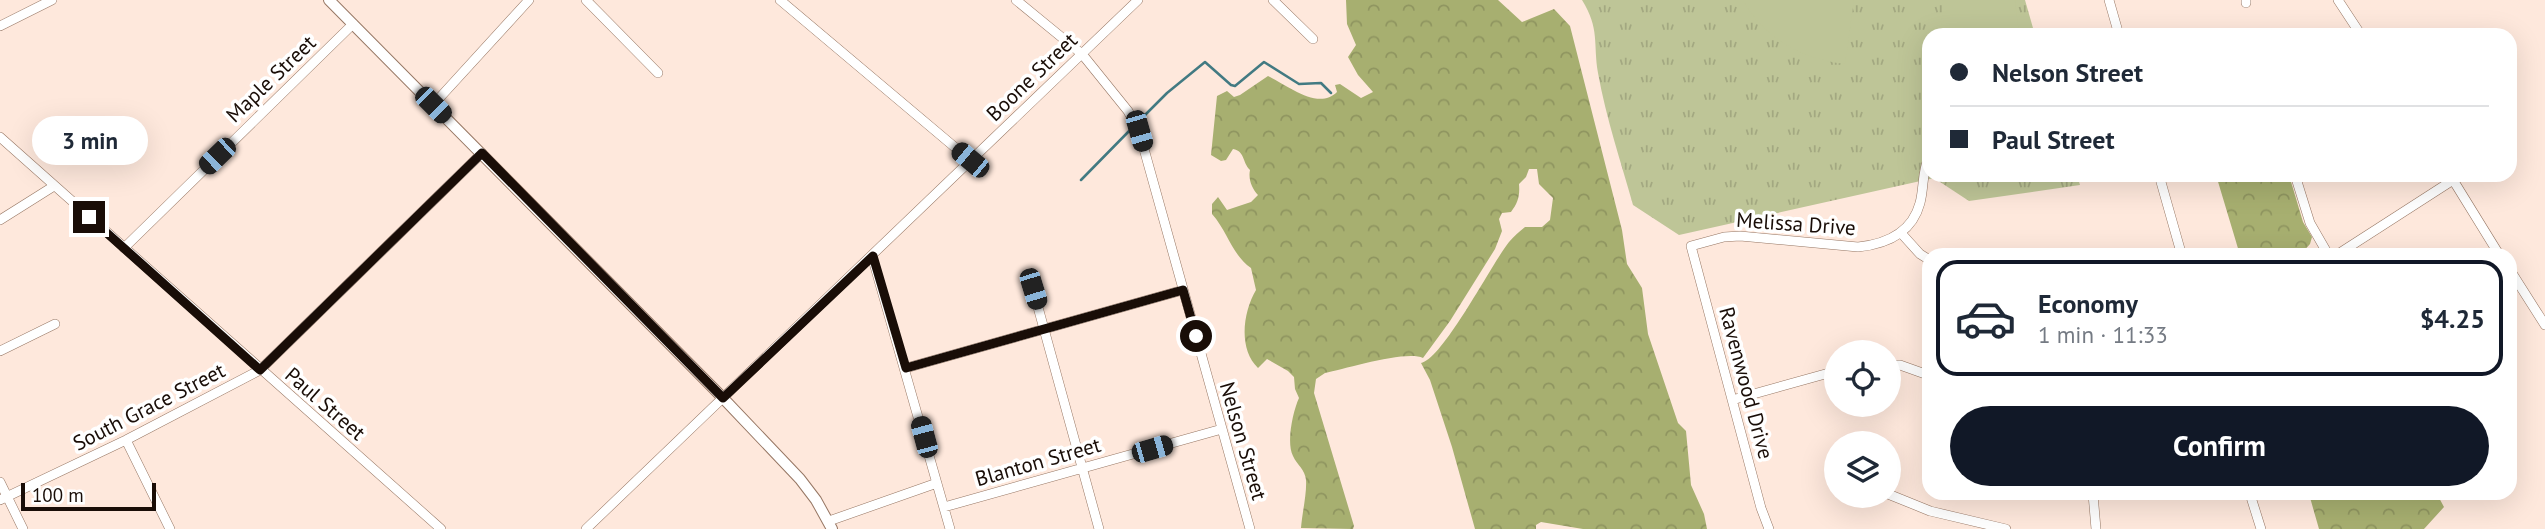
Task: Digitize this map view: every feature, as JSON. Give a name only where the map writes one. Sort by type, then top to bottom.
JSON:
[{"type":"main road","points":[[329,0],[723,398],[800,479],[830,525]]},
{"type":"street","points":[[0,26],[52,0]]},
{"type":"street","points":[[433,105],[529,0]]},
{"type":"street","points":[[586,0],[658,73]]},
{"type":"street","points":[[780,0],[970,160]]},
{"type":"street","name":"Nelson Street","points":[[1016,0],[1082,54],[1128,111],[1139,131],[1250,529]]},
{"type":"street","name":"Boone Street","points":[[586,529],[1138,0]]},
{"type":"street","points":[[1273,0],[1313,39]]},
{"type":"street","points":[[2109,0],[2117,28]]},
{"type":"street","points":[[2338,0],[2356,28]]},
{"type":"street","name":"Maple Street","points":[[124,248],[353,24]]},
{"type":"street","name":"Paul Street","points":[[0,137],[441,529]]},
{"type":"street","name":"South Grace Street","points":[[3,498],[126,440],[260,370],[482,153]]},
{"type":"street","points":[[1922,255],[1901,233],[1915,217],[1923,182]]},
{"type":"street","points":[[2162,182],[2180,248]]},
{"type":"street","points":[[2297,182],[2310,223],[2324,248]]},
{"type":"street","points":[[2347,248],[2446,182]]},
{"type":"street","points":[[2454,182],[2495,248]]},
{"type":"street","points":[[0,220],[54,186]]},
{"type":"street","name":"Melissa Drive","points":[[1691,246],[1724,237],[1740,236],[1858,247],[1890,241],[1901,233]]},
{"type":"street","name":"Ravenwood Drive","points":[[1691,246],[1769,529]]},
{"type":"street","points":[[873,256],[950,529]]},
{"type":"street","points":[[2517,281],[2545,325]]},
{"type":"street","points":[[1033,289],[1100,529]]},
{"type":"street","points":[[906,368],[1183,290]]},
{"type":"street","points":[[0,351],[55,324]]},
{"type":"street","points":[[1901,365],[1922,373]]},
{"type":"street","points":[[1732,400],[1824,374]]},
{"type":"street","name":"Blanton Street","points":[[944,507],[1222,429]]},
{"type":"street","points":[[126,440],[170,529]]},
{"type":"street","points":[[0,482],[3,498],[23,529]]},
{"type":"street","points":[[830,525],[937,483]]},
{"type":"street","points":[[1901,500],[1930,512],[2006,529]]},
{"type":"street","points":[[2094,500],[2096,529]]},
{"type":"street","points":[[2252,500],[2260,529]]},
{"type":"green space","points":[[1346,0],[1498,0],[1522,22],[1554,9],[1570,26],[1622,230],[1627,264],[1642,288],[1648,334],[1678,423],[1686,431],[1691,485],[1704,514],[1707,529],[1583,529],[1541,522],[1536,525],[1536,529],[1475,529],[1452,447],[1430,380],[1421,363],[1442,345],[1511,240],[1525,227],[1542,227],[1550,220],[1553,198],[1539,184],[1537,169],[1529,169],[1519,184],[1519,196],[1515,206],[1511,212],[1502,213],[1499,219],[1502,231],[1495,249],[1450,321],[1423,358],[1403,356],[1375,361],[1325,373],[1316,379],[1314,393],[1354,526],[1353,529],[1301,528],[1306,480],[1293,456],[1290,443],[1299,398],[1294,377],[1267,359],[1258,368],[1247,351],[1246,319],[1256,290],[1251,268],[1239,257],[1212,214],[1212,204],[1218,197],[1227,210],[1251,202],[1258,195],[1251,184],[1250,170],[1240,152],[1233,149],[1226,160],[1221,161],[1211,155],[1217,96],[1227,91],[1234,97],[1240,95],[1268,76],[1312,98],[1329,97],[1337,92],[1335,85],[1340,84],[1361,98],[1373,92],[1358,75],[1348,57],[1356,45],[1347,24]]},
{"type":"green space","points":[[1582,0],[2025,0],[2033,28],[1922,28],[1922,181],[1679,235],[1633,205],[1601,90],[1594,28]]},
{"type":"green space","points":[[1743,0],[1854,0],[1845,64],[1814,57],[1786,45],[1762,26]]},
{"type":"green space","points":[[1943,0],[2015,0],[2018,28],[1943,28]]},
{"type":"green space","points":[[1940,182],[2079,182],[2080,185],[1969,201]]},
{"type":"green space","points":[[2218,182],[2291,182],[2303,222],[2312,237],[2310,244],[2306,248],[2238,248]]},
{"type":"green space","points":[[2311,500],[2440,500],[2444,507],[2424,529],[2319,529]]},
{"type":"waterway","points":[[1138,122],[1167,93],[1205,62],[1235,86],[1264,62],[1299,84],[1321,83],[1331,93]]},
{"type":"waterway","points":[[1081,180],[1133,127]]},
{"type":"route","points":[[89,217],[260,370],[482,153],[723,398],[873,256],[906,368],[1183,290],[1196,336]]}]
